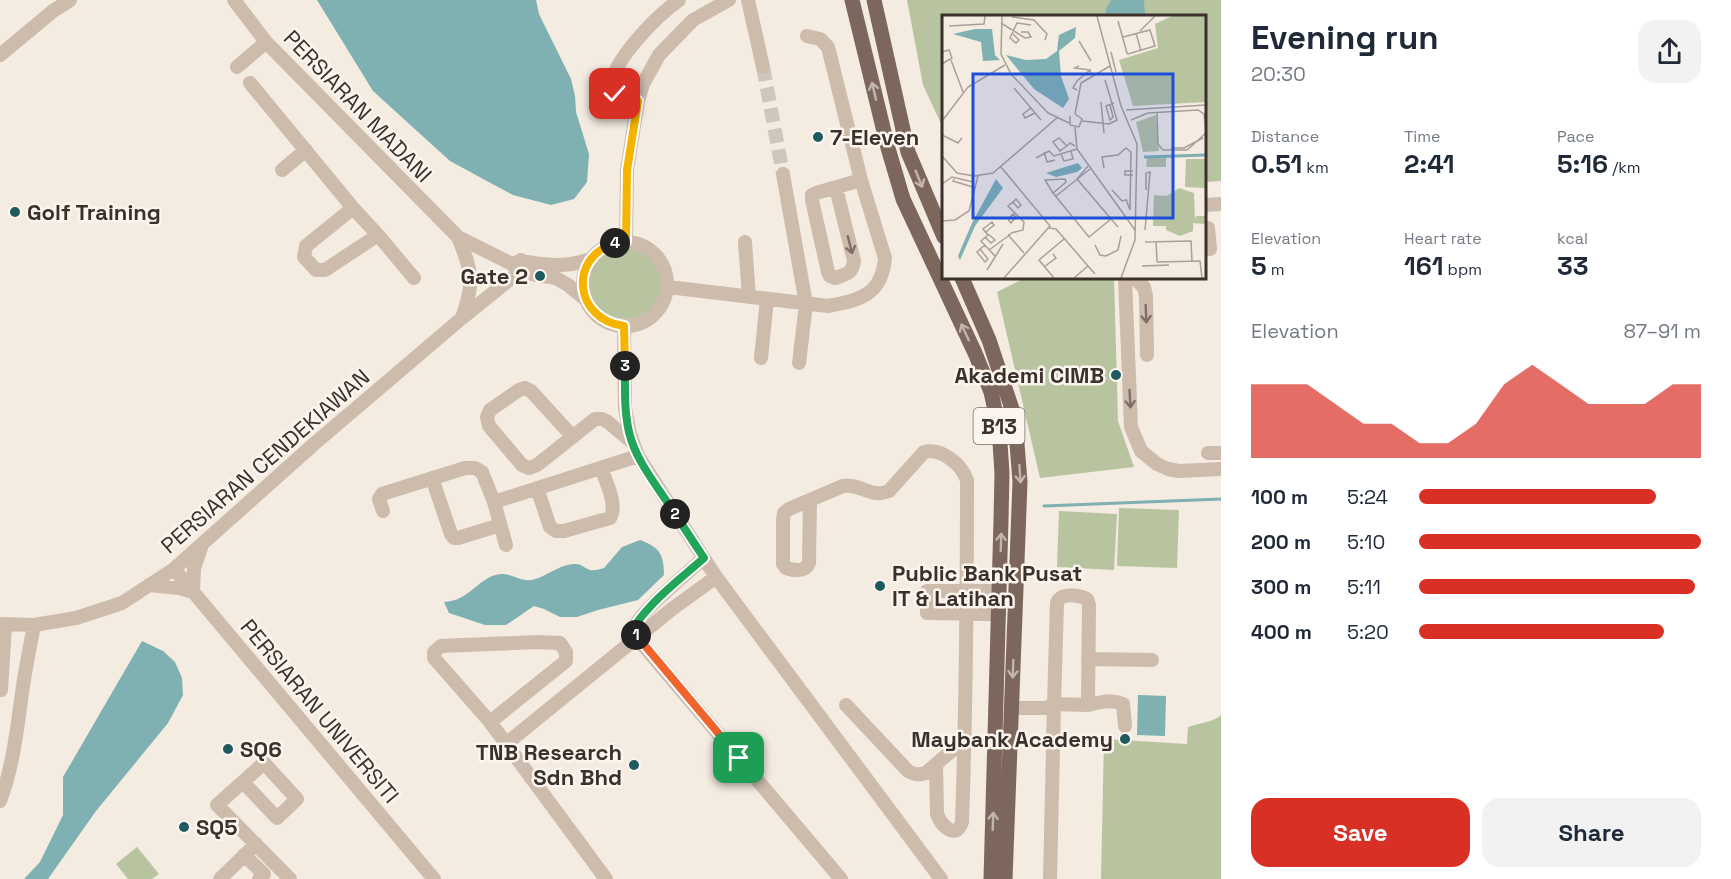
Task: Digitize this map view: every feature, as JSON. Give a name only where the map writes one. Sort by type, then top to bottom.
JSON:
[{"type":"main road","points":[[874,0],[908,152],[940,220]]},
{"type":"main road","name":"B13","points":[[851,1],[903,198],[991,392],[999,428],[1002,473],[991,879]]},
{"type":"main road","name":"B13","points":[[963,279],[989,340],[1015,418],[1020,482],[1005,879]]},
{"type":"street","points":[[0,55],[53,11],[70,0]]},
{"type":"street","name":"PERSIARAN MADANI","points":[[234,0],[266,42],[458,237]]},
{"type":"street","points":[[638,101],[615,94],[610,88],[613,74],[634,43],[679,0]]},
{"type":"street","points":[[748,0],[763,67]]},
{"type":"street","points":[[626,242],[627,170],[638,101],[643,84],[659,55],[693,20],[724,1]]},
{"type":"street","points":[[668,287],[828,306],[865,296],[879,282],[884,270],[885,258],[861,180],[828,47],[820,39],[807,36]]},
{"type":"street","points":[[237,67],[266,42]]},
{"type":"street","points":[[250,83],[414,278]]},
{"type":"street","points":[[282,170],[306,150]]},
{"type":"street","points":[[783,174],[806,304],[799,363]]},
{"type":"street","points":[[836,188],[854,261],[852,270],[848,274],[835,278],[828,272],[812,195],[861,180]]},
{"type":"street","points":[[1206,205],[1221,204]]},
{"type":"street","points":[[353,208],[306,246],[304,257],[316,270],[325,270],[378,235]]},
{"type":"street","points":[[1210,249],[1211,228]]},
{"type":"street","points":[[458,237],[517,265],[556,278],[584,297],[591,309],[602,320],[624,326],[638,324],[651,318],[661,308],[668,287],[666,272],[654,253],[641,245],[618,243],[603,248],[591,259],[584,273],[584,297]]},
{"type":"street","points":[[458,237],[468,262],[471,279],[470,296],[462,318]]},
{"type":"street","points":[[745,242],[749,297]]},
{"type":"street","points":[[517,265],[572,265],[591,259]]},
{"type":"street","name":"PERSIARAN CENDEKIAWAN","points":[[3,624],[34,625],[76,618],[122,603],[174,569],[314,444],[462,318],[517,265]]},
{"type":"street","points":[[1125,279],[1131,427],[1141,451],[1157,464],[1168,469],[1179,471],[1221,469]]},
{"type":"street","points":[[1127,356],[1150,355],[1144,287],[1135,279]]},
{"type":"street","points":[[761,358],[767,299]]},
{"type":"street","points":[[624,326],[625,408],[636,450],[716,577],[941,879]]},
{"type":"street","points":[[573,437],[531,391],[525,388],[490,410],[487,417],[489,426],[508,450],[522,465],[529,468],[537,465],[573,437],[595,419],[608,422],[636,450]]},
{"type":"street","points":[[494,502],[601,468],[636,450]]},
{"type":"street","points":[[810,500],[809,562],[802,570],[791,570],[783,564],[784,513],[789,509],[810,500],[843,486],[850,485],[867,492],[889,491],[924,452],[932,450],[939,452],[964,473],[967,480],[967,613],[962,822],[956,830],[945,827],[936,814],[936,764]]},
{"type":"street","points":[[383,511],[379,499],[382,494],[465,468],[475,468],[482,472],[494,502],[506,545]]},
{"type":"street","points":[[537,488],[550,527],[556,531],[564,531],[610,518],[614,512],[613,505],[601,468]]},
{"type":"street","points":[[432,478],[454,538],[500,525]]},
{"type":"street","points":[[149,585],[193,592],[194,568],[203,543]]},
{"type":"street","points":[[704,558],[639,618],[634,631],[637,638],[841,879]]},
{"type":"street","name":"PERSIARAN UNIVERSITI","points":[[174,569],[434,879]]},
{"type":"street","points":[[506,744],[672,609],[716,577]]},
{"type":"street","points":[[999,591],[927,591],[927,613],[999,614]]},
{"type":"street","points":[[1050,879],[1057,603],[1062,596],[1087,599],[1089,605],[1088,705]]},
{"type":"street","points":[[3,624],[0,689],[22,693]]},
{"type":"street","points":[[0,801],[10,769],[20,721],[22,693],[34,625]]},
{"type":"street","points":[[490,723],[566,661],[566,652],[560,643],[441,646],[434,652],[434,658],[490,723],[606,879]]},
{"type":"street","points":[[1088,659],[1152,660]]},
{"type":"street","points":[[1012,704],[1045,700],[1054,704],[1088,705],[1113,700],[1123,704],[1125,726]]},
{"type":"street","points":[[846,705],[913,774],[926,773],[964,739]]},
{"type":"street","points":[[243,782],[217,805],[290,879]]},
{"type":"street","points":[[220,879],[256,844]]},
{"type":"street","points":[[244,855],[264,874],[259,879]]},
{"type":"green space","points":[[907,0],[1221,0],[1221,181],[1206,182],[1206,15],[942,15],[942,126],[923,85]]},
{"type":"green space","points":[[625,247],[645,253],[655,263],[661,283],[655,303],[645,313],[625,319],[605,313],[595,303],[589,283],[595,263],[605,253]]},
{"type":"green space","points":[[1023,279],[1114,279],[1118,421],[1134,467],[1040,478],[997,292]]},
{"type":"green space","points":[[1119,508],[1179,510],[1177,568],[1117,566]]},
{"type":"green space","points":[[1059,511],[1117,514],[1114,570],[1057,567]]},
{"type":"green space","points":[[1221,715],[1221,879],[1101,879],[1104,739],[1187,744],[1188,727],[1210,721]]},
{"type":"green space","points":[[137,847],[159,874],[152,879],[128,879],[116,864]]},
{"type":"water","points":[[317,0],[536,0],[539,14],[571,79],[576,112],[589,154],[587,182],[574,199],[551,205],[513,195],[450,161],[373,91]]},
{"type":"water","points":[[1111,0],[1144,0],[1145,15],[1106,15],[1106,9]]},
{"type":"water","points":[[640,540],[652,545],[659,552],[664,575],[638,600],[577,617],[560,617],[534,606],[506,625],[485,625],[449,613],[444,602],[461,597],[494,575],[505,574],[530,580],[573,564],[579,564],[592,570],[604,568],[622,547]]},
{"type":"water","points":[[142,641],[163,651],[175,662],[182,678],[183,695],[168,723],[96,811],[48,879],[24,879],[40,862],[63,815],[63,777]]},
{"type":"water","points":[[1138,695],[1166,696],[1165,736],[1137,735]]},
{"type":"waterway","points":[[1044,506],[1221,499]]},
{"type":"tunnel","points":[[763,67],[783,174]]},
{"type":"place","name":"7-Eleven","points":[[818,137]]},
{"type":"place","name":"Golf Training","points":[[15,212]]},
{"type":"place","name":"Gate 2","points":[[540,276]]},
{"type":"place","name":"Akademi CIMB","points":[[1116,375]]},
{"type":"place","name":"Public Bank Pusat IT & Latihan","points":[[880,586]]},
{"type":"place","name":"Maybank Academy","points":[[1125,739]]},
{"type":"place","name":"SQ6","points":[[228,749]]},
{"type":"place","name":"TNB Research Sdn Bhd","points":[[634,765]]},
{"type":"place","name":"SQ5","points":[[184,827]]},
{"type":"route","points":[[615,94],[638,101],[627,170],[626,242],[603,248],[591,259],[584,273],[584,297],[591,309],[602,320],[624,326],[625,408],[630,434],[638,456],[704,558],[639,618],[634,631],[637,638],[739,758]]}]
